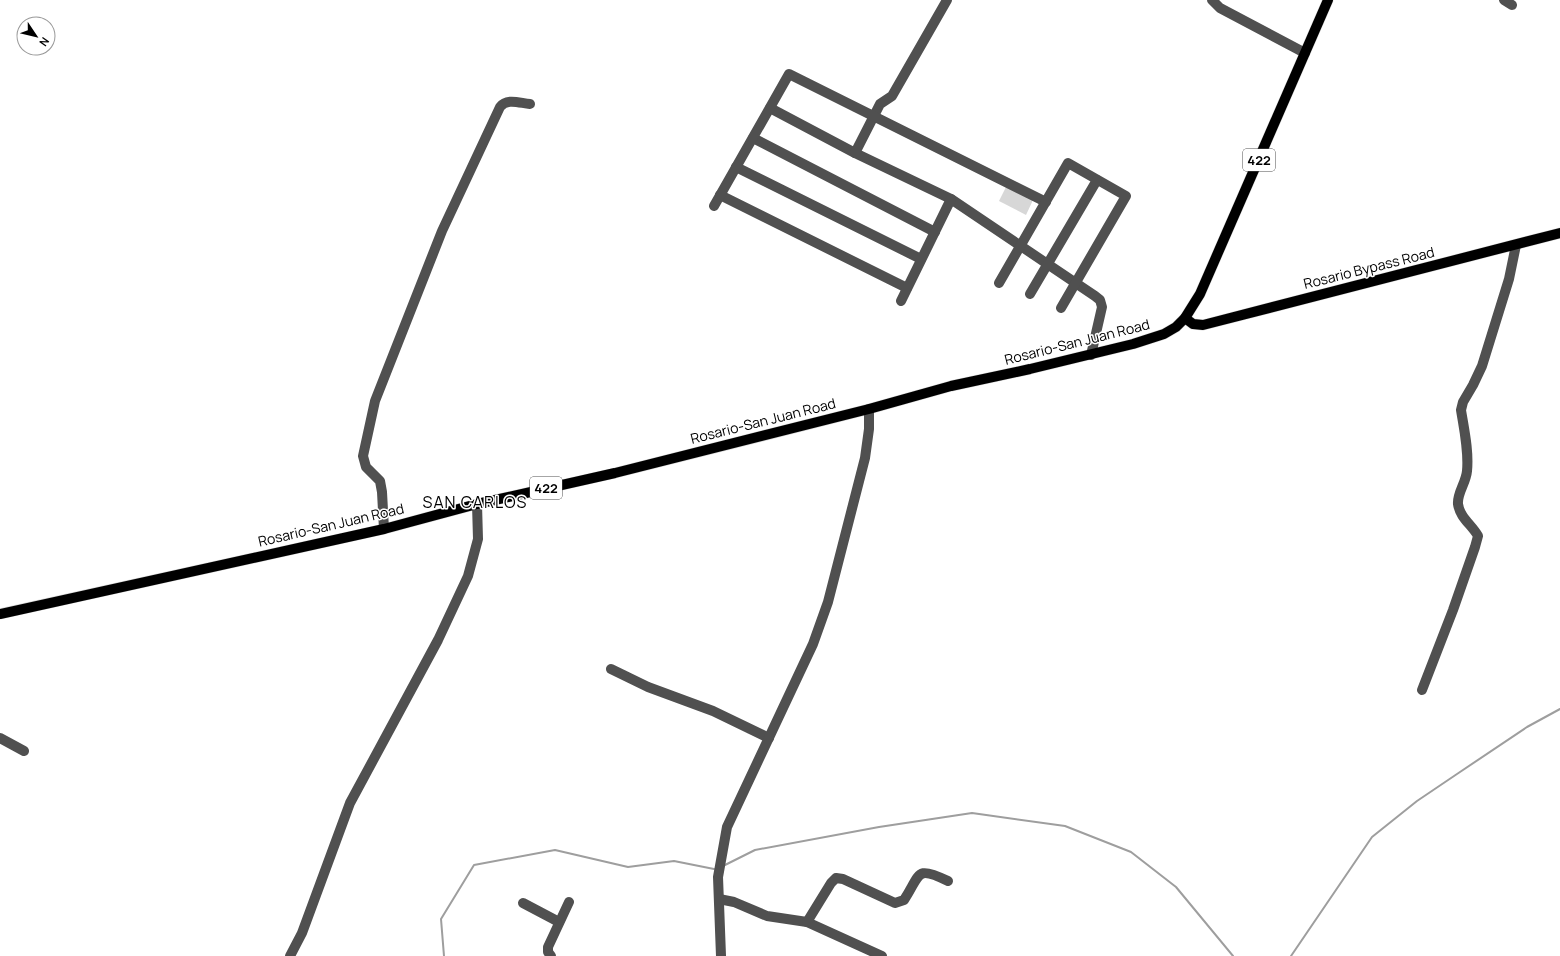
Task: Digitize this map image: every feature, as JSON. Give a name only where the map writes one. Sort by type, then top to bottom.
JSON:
[{"type":"main road","name":"Rosario-San Juan Road","points":[[0,614],[384,529],[477,504],[869,409],[951,386],[1091,355],[1164,334],[1176,327],[1186,318],[1212,269],[1328,0]]},
{"type":"main road","name":"Rosario Bypass Road","points":[[1186,318],[1193,324],[1203,325],[1560,233]]},
{"type":"street","points":[[855,153],[880,104],[892,96],[947,0]]},
{"type":"street","points":[[1212,0],[1220,8],[1305,53]]},
{"type":"street","points":[[714,206],[789,74],[1046,202]]},
{"type":"street","points":[[384,529],[380,481],[366,467],[363,456],[375,401],[442,231],[500,107],[507,101],[530,104]]},
{"type":"street","points":[[770,108],[855,153],[951,200],[1100,300],[1102,307],[1091,355]]},
{"type":"street","points":[[753,138],[935,232]]},
{"type":"street","points":[[999,283],[1068,163],[1126,196],[1061,308]]},
{"type":"street","points":[[736,167],[921,259]]},
{"type":"street","points":[[1030,294],[1097,180]]},
{"type":"street","points":[[720,195],[907,288]]},
{"type":"street","points":[[901,301],[951,200]]},
{"type":"street","points":[[1422,690],[1453,610],[1478,536],[1463,517],[1458,504],[1467,473],[1461,410],[1463,402],[1482,366],[1509,279],[1516,244]]},
{"type":"street","points":[[721,956],[718,877],[727,827],[813,644],[828,602],[865,458],[869,429],[869,409]]},
{"type":"street","points":[[290,956],[302,933],[350,803],[438,640],[468,576],[478,539],[477,504]]},
{"type":"street","points":[[611,669],[648,687],[712,711],[769,738]]},
{"type":"street","points":[[0,738],[24,751]]},
{"type":"street","points":[[807,922],[831,883],[836,878],[843,879],[895,903],[904,900],[921,873],[932,873],[948,881]]},
{"type":"street","points":[[719,899],[734,902],[767,916],[807,922],[882,956]]},
{"type":"street","points":[[552,956],[548,952],[548,948],[569,902]]},
{"type":"street","points":[[523,903],[559,922]]},
{"type":"shaded area","points":[[1006,187],[1033,200],[1026,215],[999,201]]},
{"type":"waterway","points":[[1291,956],[1372,837],[1417,801],[1527,727],[1560,709]]},
{"type":"waterway","points":[[725,865],[755,850],[879,827],[972,813],[1065,826],[1131,852],[1176,887],[1233,956]]},
{"type":"waterway","points":[[444,956],[441,919],[474,865],[555,850],[628,867],[674,861],[714,869]]},
{"type":"district","name":"SAN CARLOS","points":[[475,502]]}]
